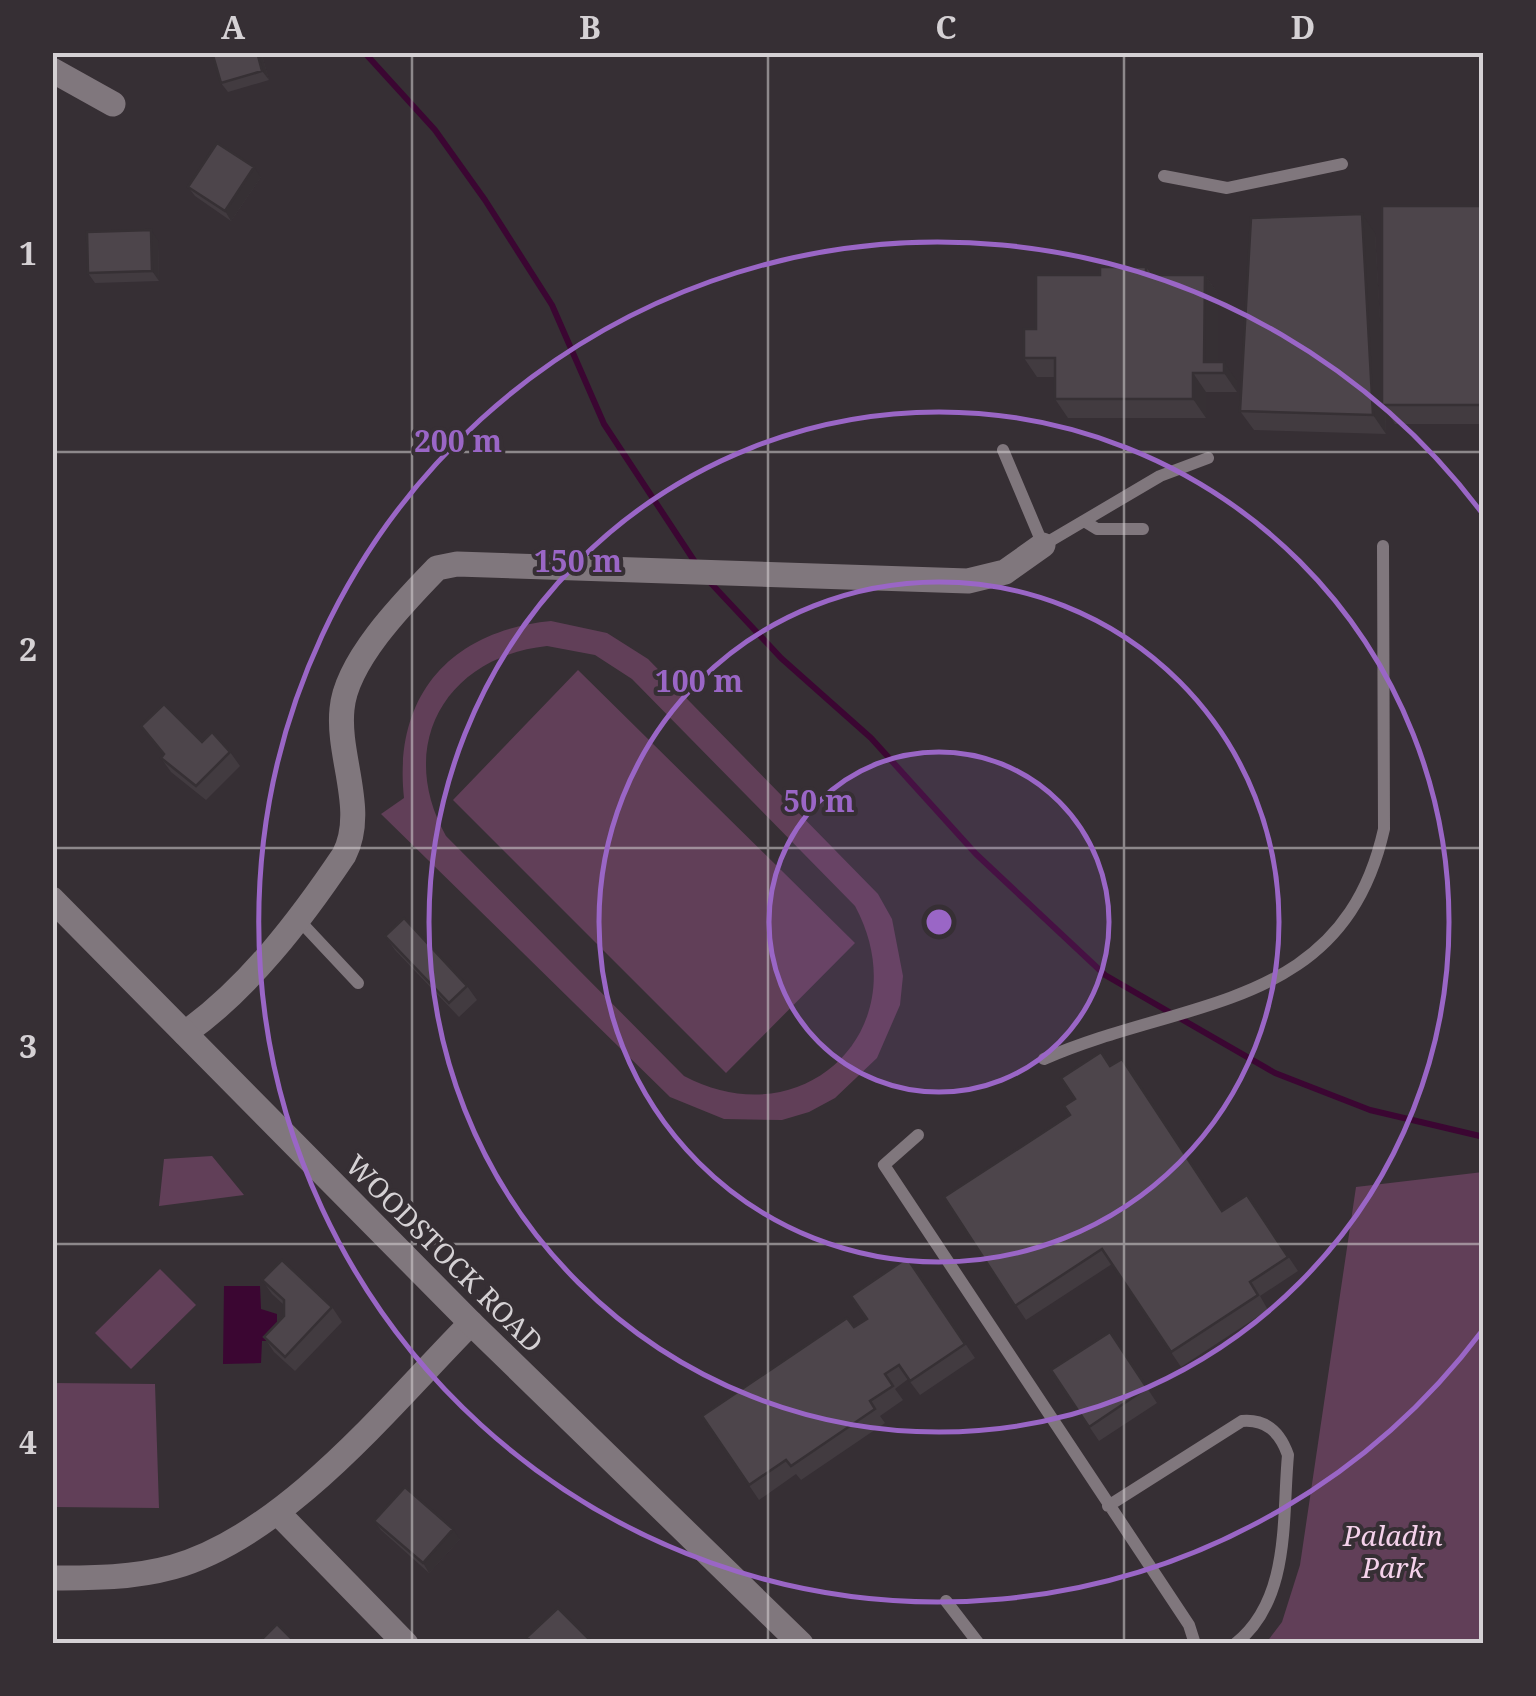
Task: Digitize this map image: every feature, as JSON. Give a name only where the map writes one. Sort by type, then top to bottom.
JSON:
[{"type":"street","points":[[52,70],[113,104]]},
{"type":"street","points":[[185,1033],[224,1000],[298,918],[351,841],[353,818],[341,711],[347,683],[358,662],[438,568],[457,564],[968,580],[1006,572],[1043,545]]},
{"type":"street","name":"WOODSTOCK ROAD","points":[[52,898],[472,1323],[801,1644]]},
{"type":"street","points":[[52,1578],[118,1578],[176,1567],[230,1544],[278,1513],[472,1323]]},
{"type":"street","points":[[278,1513],[406,1644]]},
{"type":"lane","points":[[1164,176],[1228,188],[1342,164]]},
{"type":"lane","points":[[1003,450],[1043,545],[1160,476],[1208,458]]},
{"type":"lane","points":[[1084,520],[1098,529],[1143,529]]},
{"type":"lane","points":[[1044,1059],[1189,1009],[1242,997],[1292,971],[1348,917],[1374,872],[1384,828],[1383,546]]},
{"type":"lane","points":[[298,918],[358,983]]},
{"type":"lane","points":[[918,1135],[884,1165],[1190,1625],[1195,1644]]},
{"type":"lane","points":[[1108,1506],[1242,1420],[1268,1425],[1282,1440],[1288,1454],[1278,1577],[1256,1628],[1236,1644]]},
{"type":"lane","points":[[946,1601],[979,1644]]},
{"type":"green space","points":[[551,621],[607,633],[648,659],[878,894],[892,919],[903,976],[900,1005],[877,1058],[835,1098],[782,1120],[724,1119],[670,1097],[381,814],[404,798],[403,762],[408,729],[419,700],[435,675],[483,639],[515,627]],"holes":[[[547,646],[595,655],[632,679],[855,906],[871,951],[873,993],[861,1030],[839,1060],[808,1082],[771,1093],[729,1092],[684,1076],[446,836],[432,802],[426,769],[429,739],[439,711],[457,687],[481,668],[512,654]]]},
{"type":"green space","points":[[578,670],[855,943],[726,1073],[453,800]]},
{"type":"green space","points":[[212,1156],[244,1195],[159,1206],[164,1159]]},
{"type":"green space","name":"Paladin Park","points":[[1483,1172],[1483,1643],[1266,1643],[1282,1622],[1300,1565],[1356,1187]]},
{"type":"green space","points":[[160,1269],[196,1305],[131,1369],[95,1333]]},
{"type":"green space","points":[[52,1383],[155,1384],[159,1508],[53,1507]]},
{"type":"shaded area","points":[[224,1286],[260,1286],[261,1309],[277,1314],[277,1335],[272,1341],[262,1341],[261,1363],[223,1364]]},
{"type":"building","points":[[212,52],[257,52],[262,71],[221,83]]},
{"type":"building","points":[[217,143],[254,167],[225,211],[188,187]]},
{"type":"building","points":[[1382,206],[1484,206],[1484,405],[1382,405]]},
{"type":"building","points":[[1362,214],[1373,415],[1240,411],[1251,218]]},
{"type":"building","points":[[151,230],[152,271],[88,273],[87,232]]},
{"type":"building","points":[[1100,267],[1146,267],[1146,275],[1205,275],[1204,362],[1224,362],[1224,373],[1193,373],[1193,399],[1055,399],[1055,358],[1024,358],[1024,329],[1036,329],[1036,275],[1100,275]]},
{"type":"building","points":[[164,704],[202,742],[212,732],[230,752],[196,786],[161,758],[164,754],[141,726]]},
{"type":"building","points":[[404,918],[467,986],[449,1003],[385,936]]},
{"type":"building","points":[[1101,1052],[1110,1066],[1122,1059],[1222,1211],[1247,1195],[1288,1257],[1250,1282],[1258,1295],[1171,1352],[1102,1249],[1015,1306],[944,1197],[1070,1115],[1064,1106],[1075,1099],[1061,1078]]},
{"type":"building","points":[[907,1258],[965,1344],[910,1381],[899,1365],[885,1374],[893,1386],[870,1401],[875,1409],[791,1466],[786,1460],[749,1485],[702,1416],[847,1318],[854,1327],[867,1319],[851,1296]]},
{"type":"building","points":[[282,1260],[332,1307],[285,1357],[264,1337],[284,1316],[284,1300],[262,1280]]},
{"type":"building","points":[[1110,1332],[1147,1388],[1089,1427],[1051,1370]]},
{"type":"building","points":[[405,1487],[453,1529],[423,1563],[374,1521]]},
{"type":"building","points":[[558,1608],[594,1644],[533,1644],[527,1637]]},
{"type":"building","points":[[277,1624],[297,1644],[257,1644]]},
{"type":"building","points":[[173,1639],[174,1644],[139,1644]]},
{"type":"waterway","points":[[364,52],[435,130],[485,200],[552,305],[604,424],[697,565]]},
{"type":"waterway","points":[[707,579],[781,658],[871,738],[976,854],[1105,975],[1275,1073],[1370,1110],[1484,1137]]}]
